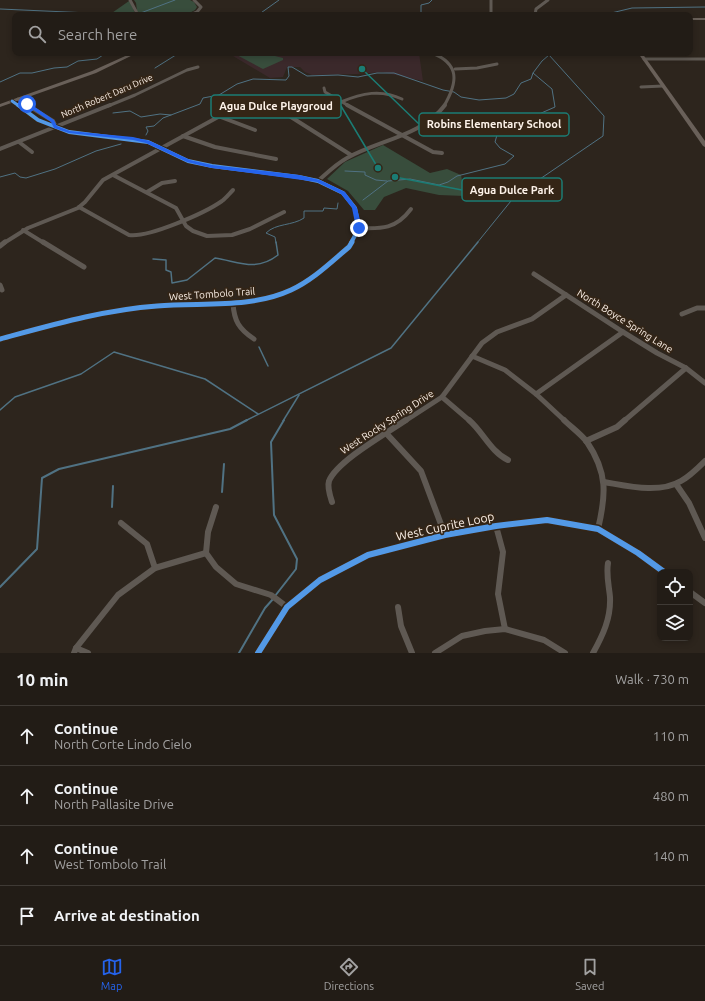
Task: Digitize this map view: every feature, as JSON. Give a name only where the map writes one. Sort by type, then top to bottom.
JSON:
[{"type":"street","points":[[130,0],[134,4],[136,12]]},
{"type":"street","points":[[194,0],[201,7],[197,12]]},
{"type":"street","points":[[491,0],[491,12]]},
{"type":"street","points":[[536,12],[536,9],[548,0]]},
{"type":"street","points":[[693,19],[705,19]]},
{"type":"street","points":[[0,106],[94,72],[129,56]]},
{"type":"street","points":[[318,181],[332,168],[351,155],[419,127],[432,119],[444,106],[456,77],[455,69],[450,63],[437,56]]},
{"type":"street","points":[[642,56],[705,145]]},
{"type":"street","points":[[644,59],[705,59]]},
{"type":"street","points":[[455,69],[477,68],[497,64]]},
{"type":"street","name":"North Robert Daru Drive","points":[[0,149],[135,95],[188,70],[198,67]]},
{"type":"street","points":[[641,87],[663,86]]},
{"type":"street","points":[[324,88],[325,92],[371,119],[388,126],[433,152],[442,153]]},
{"type":"street","points":[[341,102],[355,96],[372,93],[386,93],[395,95],[402,99]]},
{"type":"street","points":[[0,246],[8,238],[39,222],[62,215],[79,207],[90,198],[95,188],[103,180],[257,96],[351,155]]},
{"type":"street","points":[[18,99],[52,121],[56,127]]},
{"type":"street","points":[[12,101],[30,112],[38,120],[69,132],[133,138],[148,142],[188,161],[212,166],[299,177],[318,181],[343,193],[355,208],[359,228],[374,229],[389,227],[399,223],[405,218],[411,208]]},
{"type":"street","points":[[218,116],[255,130]]},
{"type":"street","points":[[432,119],[463,125],[480,125]]},
{"type":"street","points":[[183,136],[201,145],[217,149],[269,156],[276,159]]},
{"type":"street","points":[[19,142],[32,152]]},
{"type":"street","points":[[113,175],[176,208],[184,219],[186,226],[193,231],[207,236],[232,235],[284,212]]},
{"type":"street","points":[[147,192],[162,183],[174,181]]},
{"type":"street","points":[[79,207],[132,236],[136,236],[184,219],[224,200],[233,190]]},
{"type":"street","name":"West Tombolo Trail","points":[[0,339],[86,316],[156,306],[233,303],[261,300],[290,292],[308,282],[349,247],[359,228]]},
{"type":"street","points":[[23,230],[84,267]]},
{"type":"street","name":"North Boyce Spring Lane","points":[[534,274],[622,332],[686,368],[705,383]]},
{"type":"street","name":"West Rocky Spring Drive","points":[[332,502],[329,492],[329,481],[344,461],[442,397],[482,343],[489,337],[532,319],[566,295]]},
{"type":"street","points":[[233,303],[234,321],[243,333],[254,339]]},
{"type":"street","points":[[682,314],[697,308],[705,308]]},
{"type":"street","points":[[536,394],[622,332]]},
{"type":"street","points":[[472,356],[505,370],[536,394],[586,441],[596,459],[604,482],[604,502],[598,529]]},
{"type":"street","points":[[586,441],[617,427],[686,368]]},
{"type":"street","points":[[442,397],[466,416],[500,456],[508,460]]},
{"type":"street","points":[[386,434],[421,471],[445,535]]},
{"type":"street","points":[[604,482],[651,488],[676,484],[705,461]]},
{"type":"street","points":[[676,484],[689,503],[705,538]]},
{"type":"street","points":[[216,507],[208,532],[206,553],[216,567],[236,584],[271,595],[287,607]]},
{"type":"street","name":"West Cuprite Loop","points":[[258,653],[287,607],[320,580],[368,555],[445,535],[496,526],[548,520],[598,529],[638,553],[660,569]]},
{"type":"street","points":[[121,523],[147,544],[155,568]]},
{"type":"street","points":[[496,526],[503,552],[498,594],[505,629]]},
{"type":"street","points":[[88,653],[75,650],[118,595],[155,568],[206,553]]},
{"type":"street","points":[[593,653],[602,638],[609,618],[610,603],[607,571],[608,563]]},
{"type":"street","points":[[693,594],[705,603]]},
{"type":"street","points":[[398,607],[401,626],[412,653]]},
{"type":"street","points":[[435,653],[462,636],[484,630],[505,629],[544,640],[565,653]]},
{"type":"shaded area","points":[[233,56],[419,56],[423,81],[382,72],[312,75],[305,72],[300,67],[287,67],[283,77],[270,78]]},
{"type":"green space","points":[[134,0],[190,0],[194,2],[197,7],[191,12],[138,12]]},
{"type":"green space","points":[[129,1],[132,4],[134,12],[113,12]]},
{"type":"green space","points":[[239,56],[275,56],[283,58],[283,60],[263,69]]},
{"type":"green space","points":[[383,145],[430,173],[447,169],[461,175],[465,196],[439,195],[406,188],[384,197],[375,210],[364,210],[348,191],[327,179],[345,162]]},
{"type":"waterway","points":[[143,12],[175,0]]},
{"type":"waterway","points":[[262,12],[279,0]]},
{"type":"waterway","points":[[421,12],[421,5],[429,3],[432,0]]},
{"type":"waterway","points":[[615,12],[632,8],[705,7]]},
{"type":"waterway","points":[[0,9],[67,12]]},
{"type":"waterway","points":[[0,82],[20,73],[32,73],[54,68],[67,67],[78,61],[97,59],[102,56]]},
{"type":"waterway","points":[[155,68],[174,56]]},
{"type":"waterway","points":[[533,73],[548,56]]},
{"type":"waterway","points":[[477,243],[515,196],[603,136],[604,116],[550,56]]},
{"type":"waterway","points":[[171,115],[200,104],[203,98],[219,95],[237,84],[253,79],[286,80],[289,76],[288,67],[292,67],[307,76],[338,75],[358,77],[377,73],[394,73],[443,90],[454,92],[461,97],[479,100],[506,98],[514,94],[521,83],[531,79],[533,73]]},
{"type":"waterway","points":[[363,200],[388,181],[410,179],[439,185],[448,182],[457,176],[505,164],[514,156],[500,148],[495,142],[497,135],[522,132],[532,126],[539,114],[555,107],[552,89],[533,73]]},
{"type":"waterway","points":[[113,113],[130,111],[141,117],[160,114],[171,115]]},
{"type":"waterway","points":[[146,135],[148,131],[146,127],[154,126],[163,118],[171,115]]},
{"type":"waterway","points":[[0,177],[15,173],[20,177],[26,178],[55,169],[96,151],[121,144]]},
{"type":"waterway","points":[[345,171],[365,172],[365,175],[376,180],[387,181]]},
{"type":"waterway","points":[[276,243],[275,237],[266,233],[270,230],[299,221],[304,218],[304,211],[323,211],[324,208],[337,209],[338,203]]},
{"type":"waterway","points":[[153,259],[166,260],[166,270],[171,272],[172,283],[187,280],[215,258],[248,264],[262,263],[270,260],[278,255],[276,242]]},
{"type":"waterway","points":[[247,420],[391,348],[478,242]]},
{"type":"waterway","points":[[259,347],[268,366]]},
{"type":"waterway","points":[[0,410],[15,397],[81,374],[114,352],[205,379],[258,414]]},
{"type":"waterway","points":[[283,421],[299,395]]},
{"type":"waterway","points":[[0,587],[37,549],[42,478],[59,469],[230,429],[247,420]]},
{"type":"waterway","points":[[275,596],[296,569],[297,559],[274,515],[271,442],[284,420]]},
{"type":"waterway","points":[[222,492],[224,464]]},
{"type":"waterway","points":[[112,507],[113,486]]},
{"type":"waterway","points":[[239,653],[265,608],[273,599]]},
{"type":"cycle path","points":[[0,339],[86,316],[156,306],[233,303],[261,300],[290,291],[307,282],[349,247],[359,228],[355,208],[343,193],[318,181],[299,177],[212,166],[188,161],[148,142],[69,132],[38,120],[12,101]]},
{"type":"cycle path","points":[[258,653],[287,607],[320,580],[368,555],[445,535],[496,526],[547,520],[598,529],[638,553],[660,569]]},
{"type":"place","name":"Robins Elementary School","points":[[362,69]]},
{"type":"place","name":"Agua Dulce Playgroud","points":[[378,168]]},
{"type":"place","name":"Agua Dulce Park","points":[[395,177]]},
{"type":"route","points":[[27,104],[52,121],[56,127],[69,132],[133,138],[148,142],[188,161],[212,166],[299,177],[318,181],[343,193],[355,208],[359,228]]}]
